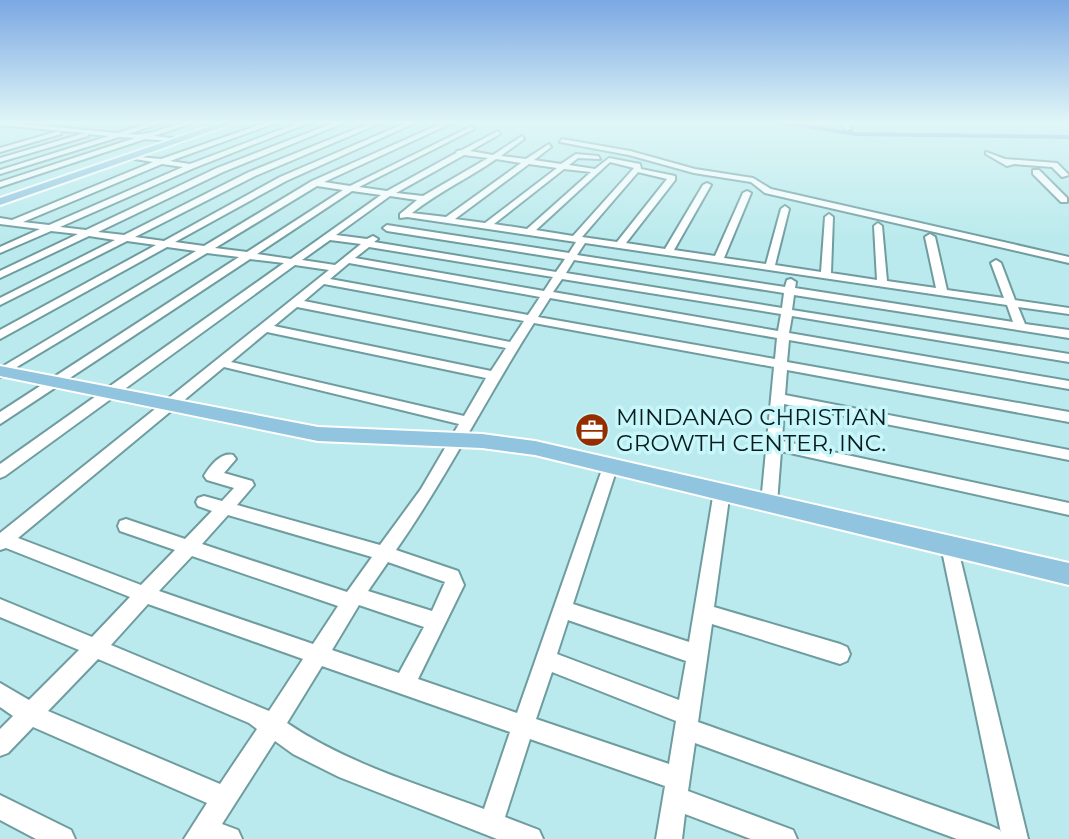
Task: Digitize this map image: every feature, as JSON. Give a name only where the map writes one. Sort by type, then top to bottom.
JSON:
[{"type":"main road","points":[[0,202],[122,161]]},
{"type":"main road","points":[[1,372],[318,433],[535,447],[1069,574]]},
{"type":"street","points":[[0,172],[35,161]]},
{"type":"street","points":[[0,185],[73,161]]},
{"type":"street","points":[[154,161],[424,199]]},
{"type":"street","points":[[0,250],[204,161]]},
{"type":"street","points":[[0,275],[243,161]]},
{"type":"street","points":[[0,302],[252,174],[284,161]]},
{"type":"street","points":[[0,335],[223,211],[283,179],[324,161]]},
{"type":"street","points":[[1,372],[316,183],[365,161]]},
{"type":"street","points":[[0,419],[351,188],[406,161]]},
{"type":"street","points":[[0,472],[293,260],[388,194],[446,161]]},
{"type":"street","points":[[2,542],[387,228],[424,199],[487,161]]},
{"type":"street","points":[[514,161],[596,171]]},
{"type":"street","points":[[448,220],[529,161]]},
{"type":"street","points":[[487,226],[571,161]]},
{"type":"street","points":[[529,232],[609,161]]},
{"type":"street","points":[[616,161],[635,165],[637,170]]},
{"type":"street","points":[[660,161],[753,180],[768,191],[1069,260]]},
{"type":"street","points":[[679,167],[684,161]]},
{"type":"street","points":[[1005,161],[1020,170]]},
{"type":"street","points":[[1020,161],[1055,165],[1067,175]]},
{"type":"street","points":[[0,228],[160,162]]},
{"type":"street","points":[[229,839],[200,834],[383,553],[427,493],[466,421],[571,257],[578,239],[637,170]]},
{"type":"street","points":[[620,245],[672,178],[637,170]]},
{"type":"street","points":[[1008,170],[1067,175]]},
{"type":"street","points":[[1036,172],[1064,200]]},
{"type":"street","points":[[1027,178],[1044,180]]},
{"type":"street","points":[[668,252],[708,185]]},
{"type":"street","points":[[128,193],[200,201]]},
{"type":"street","points":[[719,259],[747,193]]},
{"type":"street","points":[[111,201],[175,213]]},
{"type":"street","points":[[188,206],[223,211]]},
{"type":"street","points":[[770,267],[785,209]]},
{"type":"street","points":[[405,214],[1069,311]]},
{"type":"street","points":[[826,275],[829,217]]},
{"type":"street","points":[[0,221],[249,255],[343,264],[547,295],[1069,385]]},
{"type":"street","points":[[878,226],[882,283]]},
{"type":"street","points":[[387,228],[1069,334]]},
{"type":"street","points":[[327,237],[1069,358]]},
{"type":"street","points":[[930,237],[942,292]]},
{"type":"street","points":[[996,263],[1020,326]]},
{"type":"street","points":[[769,502],[783,336],[792,270]]},
{"type":"street","points":[[322,281],[1069,417]]},
{"type":"street","points":[[296,303],[512,346]]},
{"type":"street","points":[[265,328],[494,376]]},
{"type":"street","points":[[221,363],[466,421]]},
{"type":"street","points":[[777,398],[1069,455]]},
{"type":"street","points":[[773,444],[1069,509]]},
{"type":"street","points":[[0,745],[94,649],[246,485],[212,476],[228,459]]},
{"type":"street","points":[[491,823],[610,465]]},
{"type":"street","points":[[669,839],[686,721],[706,613],[722,491]]},
{"type":"street","points":[[204,502],[383,553],[452,577],[455,585],[405,684]]},
{"type":"street","points":[[126,526],[353,599],[436,622]]},
{"type":"street","points":[[2,542],[145,595],[524,723],[677,788],[784,839]]},
{"type":"street","points":[[950,546],[1015,839]]},
{"type":"street","points":[[0,608],[248,711],[301,746],[346,769],[530,839]]},
{"type":"street","points":[[561,609],[698,655]]},
{"type":"street","points":[[706,613],[840,654]]},
{"type":"street","points":[[545,659],[686,721],[991,839]]},
{"type":"street","points":[[0,694],[30,714],[224,798]]},
{"type":"street","points":[[0,807],[62,839]]},
{"type":"place","name":"MINDANAO CHRISTIAN GROWTH CENTER, INC.","points":[[592,430]]}]
